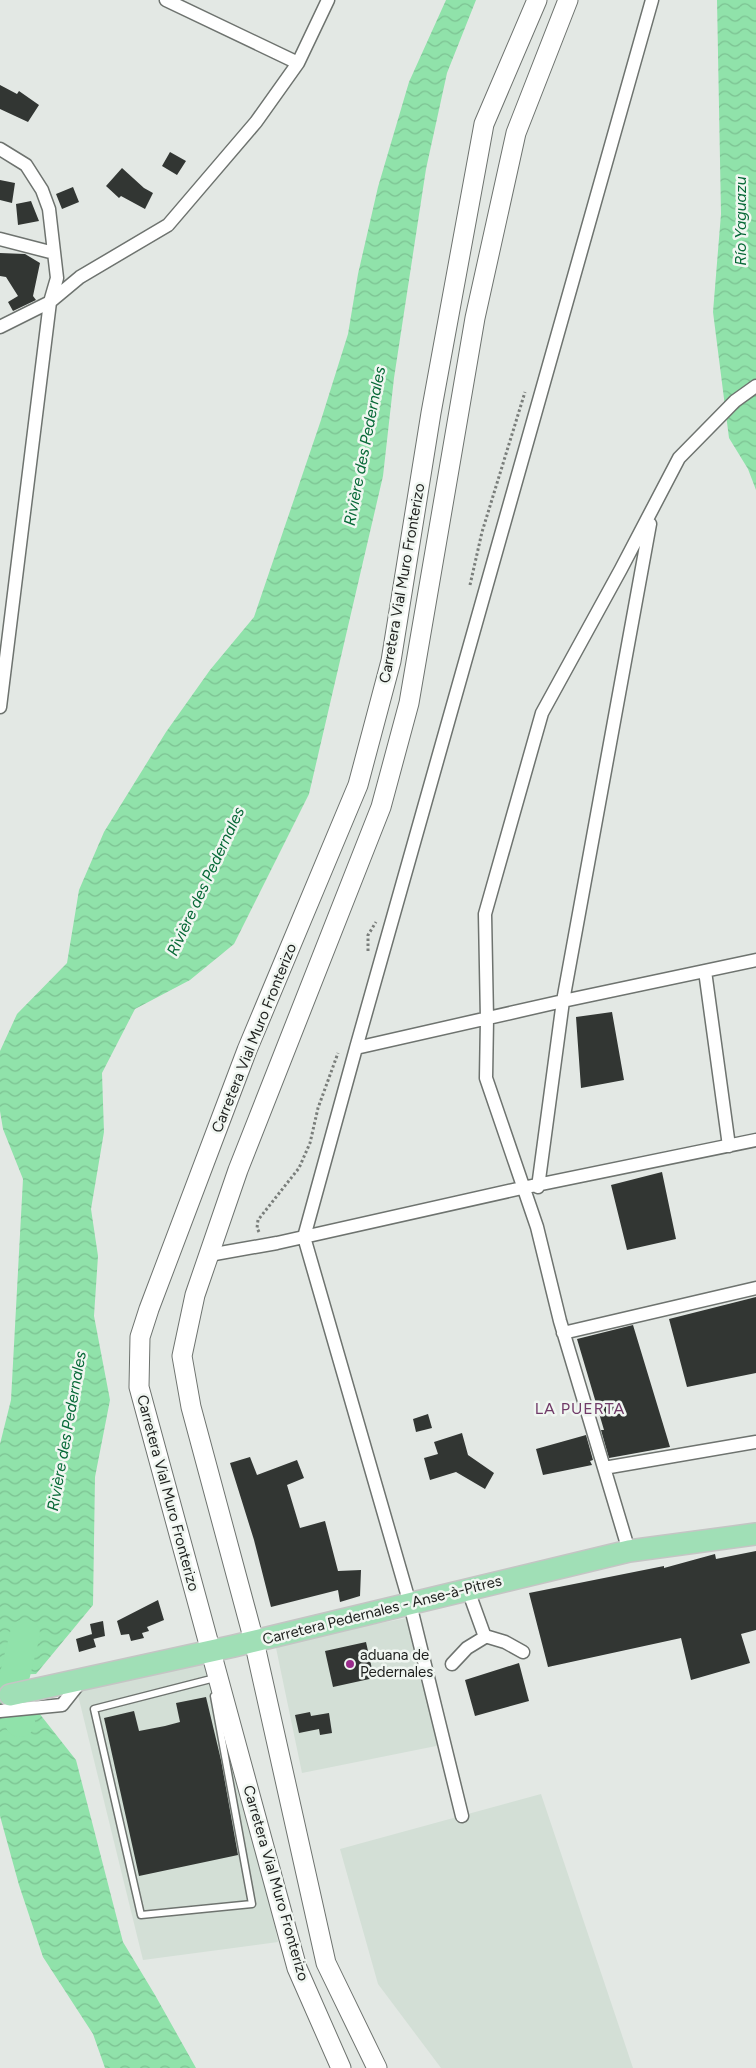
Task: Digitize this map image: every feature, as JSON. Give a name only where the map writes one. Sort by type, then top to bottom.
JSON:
[{"type":"main road","name":"Carretera Pedernales - Anse-à-Pitres","points":[[3,1701],[628,1551],[756,1534]]},
{"type":"street","points":[[166,0],[298,62]]},
{"type":"street","points":[[0,327],[50,302],[80,277],[168,225],[256,122],[298,62],[328,0]]},
{"type":"street","name":"Carretera Vial Muro Fronterizo","points":[[341,2068],[297,1968],[140,1387],[140,1337],[247,1050],[358,785],[391,661],[431,413],[484,124],[537,0]]},
{"type":"street","name":"Carretera Vial Muro Fronterizo","points":[[377,2068],[326,1963],[254,1641],[191,1407],[182,1356],[195,1295],[238,1170],[381,807],[409,703],[475,318],[516,133],[568,0]]},
{"type":"street","points":[[462,1816],[410,1604],[304,1237],[652,0]]},
{"type":"street","points":[[0,150],[26,165],[42,190],[49,209],[57,278],[50,302],[0,707]]},
{"type":"street","points":[[0,239],[54,253]]},
{"type":"street","points":[[628,1551],[564,1333],[537,1227],[522,1188],[486,1078],[485,914],[542,713],[679,458],[735,400],[756,386]]},
{"type":"street","points":[[538,1186],[563,1001],[652,510]]},
{"type":"street","points":[[356,1048],[756,960]]},
{"type":"street","points":[[705,971],[729,1146]]},
{"type":"street","points":[[209,1255],[304,1237],[522,1188],[756,1140]]},
{"type":"street","points":[[564,1333],[756,1288]]},
{"type":"street","points":[[604,1468],[756,1442]]},
{"type":"street","points":[[468,1590],[485,1636]]},
{"type":"street","points":[[485,1636],[505,1642],[523,1652]]},
{"type":"street","points":[[452,1664],[467,1648],[485,1636]]},
{"type":"street","points":[[3,1701],[62,1705],[81,1681]]},
{"type":"lane","points":[[211,1679],[94,1709],[141,1915],[252,1904],[211,1679],[212,1651]]},
{"type":"shaded area","points":[[407,1618],[441,1745],[302,1773],[275,1643]]},
{"type":"shaded area","points":[[221,1656],[278,1942],[143,1960],[76,1687]]},
{"type":"shaded area","points":[[541,1794],[633,2068],[441,2068],[378,1984],[340,1849]]},
{"type":"water","points":[[446,0],[476,0],[447,73],[426,169],[394,378],[383,476],[309,794],[234,944],[190,980],[135,1009],[102,1073],[104,1132],[91,1209],[98,1256],[94,1316],[110,1400],[95,1477],[93,1605],[36,1674],[0,1675],[0,1444],[11,1400],[23,1179],[3,1129],[0,1111],[0,1051],[17,1014],[67,963],[79,890],[104,832],[166,732],[210,670],[254,617],[348,334],[358,274],[378,187],[409,82]]},
{"type":"water","name":"Río Yaguazu","points":[[717,0],[756,0],[756,490],[748,469],[729,438],[713,312],[721,214]]},
{"type":"water","points":[[39,1713],[76,1760],[123,1942],[196,2068],[105,2068],[93,2034],[43,1957],[19,1885],[0,1816],[0,1718]]},
{"type":"building","points":[[0,85],[17,94],[19,91],[39,105],[28,122],[0,109]]},
{"type":"building","points":[[170,152],[186,161],[177,175],[162,166]]},
{"type":"building","points":[[122,168],[144,188],[153,193],[145,209],[121,196],[119,198],[106,186]]},
{"type":"building","points":[[0,180],[15,183],[12,203],[0,200]]},
{"type":"building","points":[[73,187],[79,202],[62,209],[56,194]]},
{"type":"building","points":[[31,201],[39,221],[18,225],[16,204]]},
{"type":"building","points":[[0,253],[25,254],[40,263],[33,296],[36,300],[13,311],[8,302],[18,296],[6,277],[0,276]]},
{"type":"building","points":[[612,1012],[624,1080],[581,1088],[576,1017]]},
{"type":"building","points":[[662,1172],[676,1239],[627,1250],[611,1185]]},
{"type":"building","points":[[756,1297],[756,1373],[687,1387],[669,1319]]},
{"type":"building","points":[[633,1325],[670,1447],[609,1458],[601,1430],[604,1430],[577,1339]]},
{"type":"building","points":[[428,1414],[432,1428],[416,1432],[413,1419]]},
{"type":"building","points":[[462,1433],[468,1455],[494,1473],[485,1489],[456,1472],[430,1480],[424,1458],[438,1454],[434,1442]]},
{"type":"building","points":[[586,1435],[593,1460],[590,1461],[592,1465],[543,1475],[536,1449]]},
{"type":"building","points":[[250,1457],[257,1475],[297,1460],[304,1478],[287,1485],[300,1528],[325,1521],[338,1571],[361,1570],[360,1596],[340,1602],[338,1590],[271,1607],[254,1540],[230,1463]]},
{"type":"building","points":[[756,1551],[756,1630],[741,1634],[750,1663],[691,1680],[681,1638],[548,1667],[529,1593],[664,1566],[664,1568],[715,1554],[716,1559]]},
{"type":"building","points":[[158,1600],[164,1620],[147,1627],[149,1631],[142,1633],[144,1638],[131,1641],[129,1634],[121,1635],[117,1621]]},
{"type":"building","points":[[103,1621],[105,1636],[93,1639],[90,1624]]},
{"type":"building","points":[[92,1634],[96,1647],[79,1652],[76,1639]]},
{"type":"building","name":"aduana de Pedernales","points":[[366,1642],[374,1678],[333,1687],[325,1651]]},
{"type":"building","points":[[519,1663],[529,1701],[475,1716],[465,1680]]},
{"type":"building","points":[[206,1697],[221,1760],[238,1855],[139,1876],[104,1718],[134,1711],[139,1731],[165,1726],[180,1722],[176,1703]]},
{"type":"building","points":[[310,1712],[311,1716],[329,1713],[332,1733],[320,1735],[319,1729],[299,1733],[295,1715]]},
{"type":"waterway","name":"Rivière des Pedernales","points":[[20,1722],[10,1695],[25,1634]]},
{"type":"place","name":"aduana de Pedernales","points":[[350,1664]]},
{"type":"district","name":"LA PUERTA","points":[[580,1408]]}]
